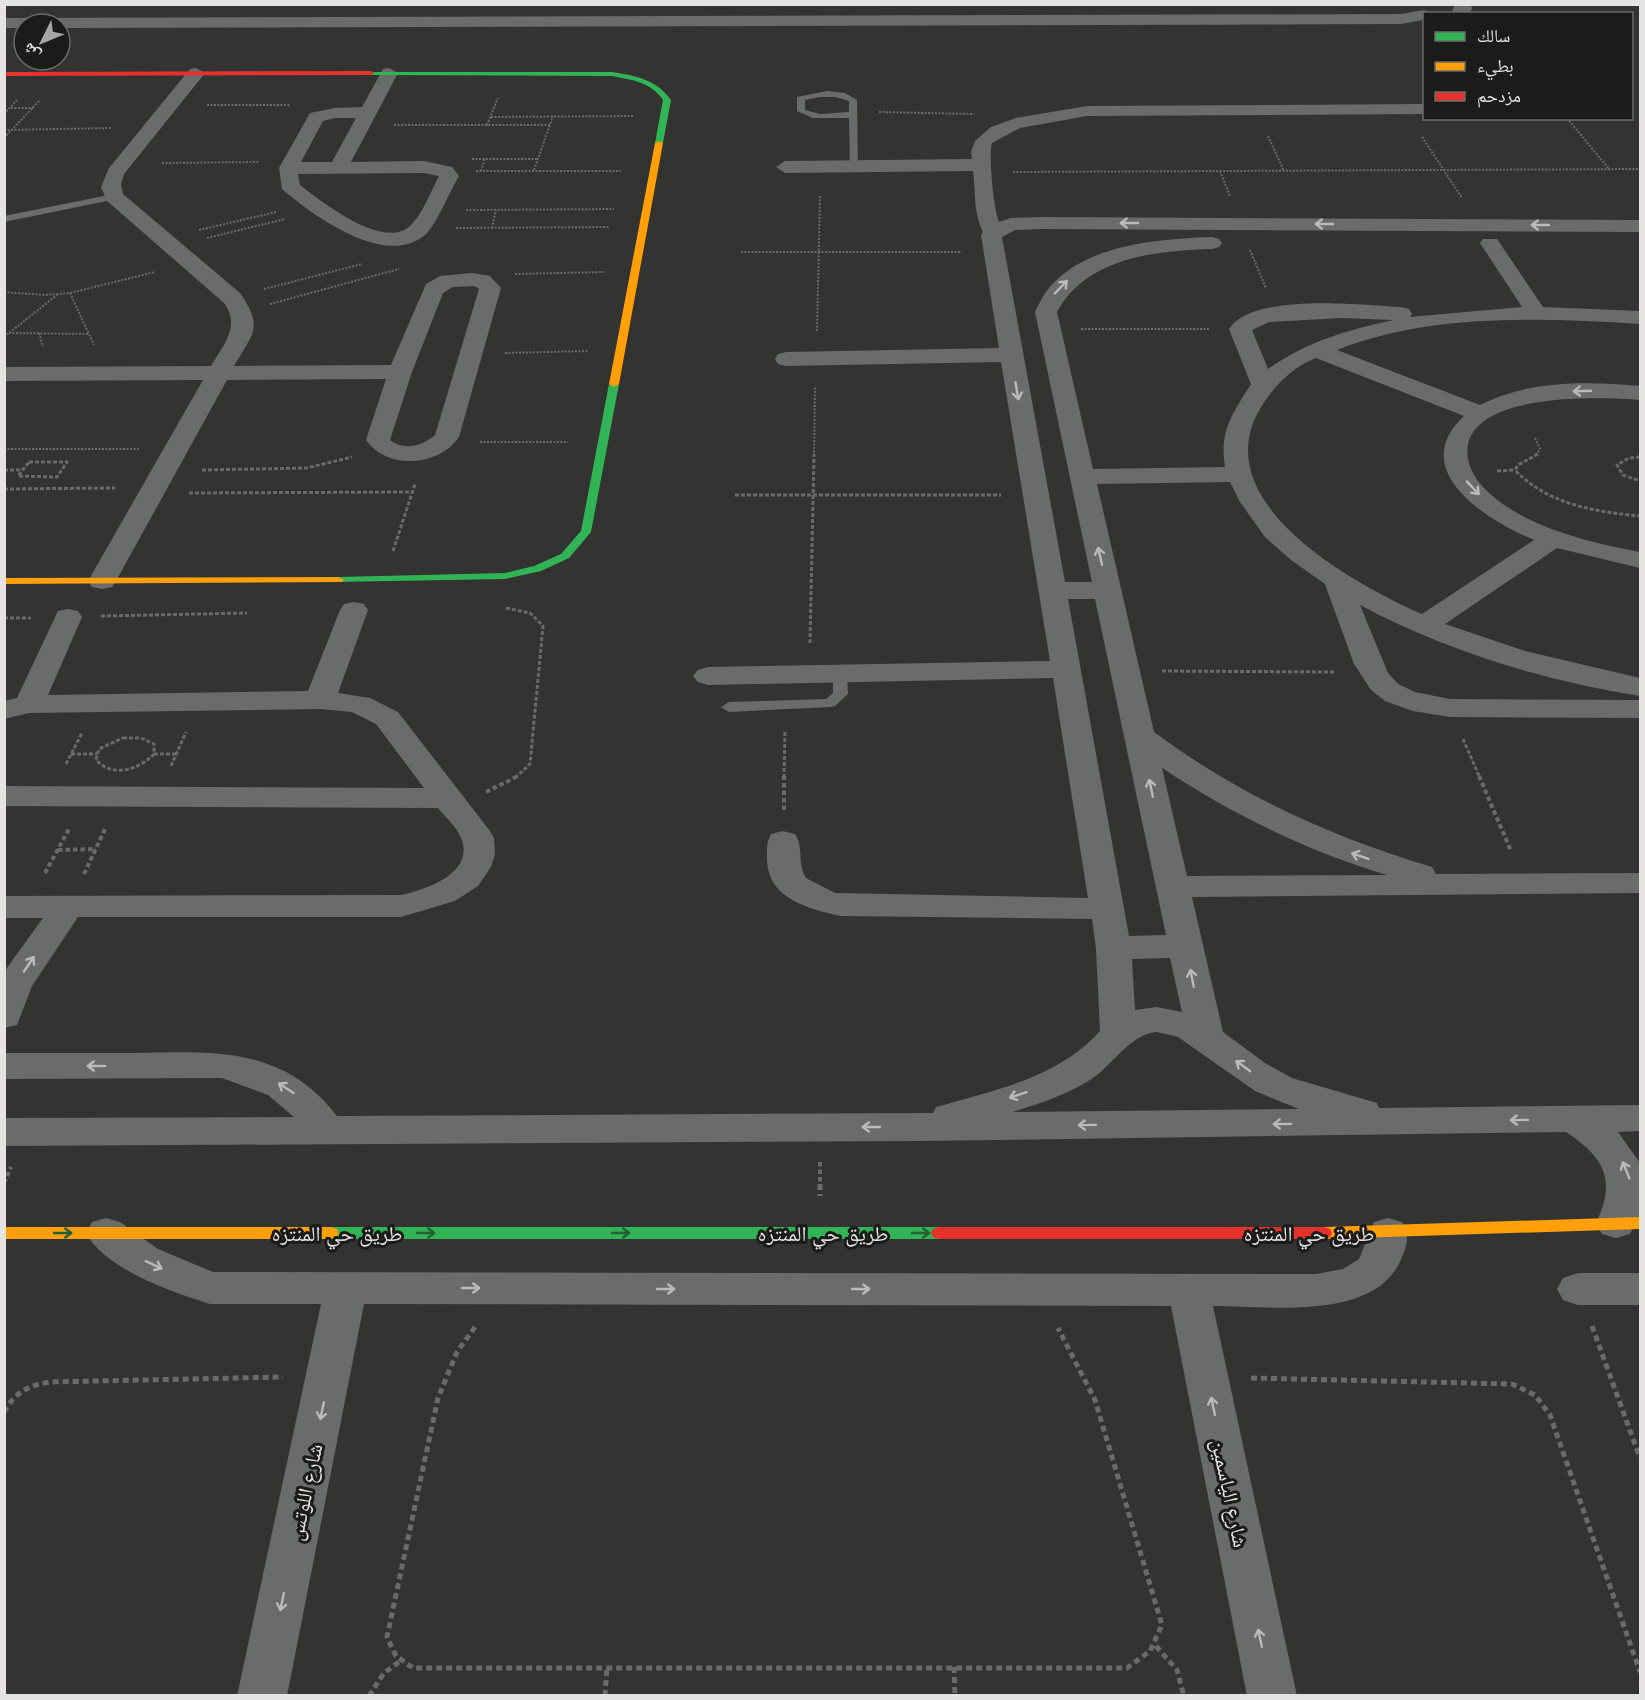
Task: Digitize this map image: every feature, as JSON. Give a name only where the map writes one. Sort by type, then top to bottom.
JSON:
[{"type":"street","points":[[425,21],[434,4]]},
{"type":"street","points":[[1221,4],[1230,19]]},
{"type":"street","points":[[4,23],[425,21],[654,13],[1230,19],[1401,18],[1423,14]]},
{"type":"street","points":[[72,31],[1423,24]]},
{"type":"street","points":[[102,581],[221,373],[244,328],[237,305],[191,262],[114,197],[110,185],[112,178],[196,73]]},
{"type":"street","points":[[338,168],[389,73]]},
{"type":"street","points":[[4,74],[616,74],[653,84],[663,92],[667,100],[586,532],[579,544],[566,555],[536,569],[500,578],[4,581]]},
{"type":"street","points":[[1118,1032],[1114,948],[993,242],[986,218],[986,198],[980,153],[984,141],[997,131],[1016,123],[1087,111],[1423,109]]},
{"type":"street","points":[[290,165],[338,168],[424,167],[445,171],[449,176],[419,229],[403,237],[378,239],[360,234],[289,185],[290,165],[314,120],[321,115],[336,113],[364,119]]},
{"type":"street","points":[[785,167],[982,169]]},
{"type":"street","points":[[986,198],[1042,223]]},
{"type":"street","points":[[993,242],[1011,224],[1042,223],[1196,234],[1580,234],[1641,226]]},
{"type":"street","points":[[1205,1035],[1048,321],[1052,297],[1082,271],[1134,252],[1196,234],[1247,243],[1360,234]]},
{"type":"street","points":[[1485,234],[1534,311]]},
{"type":"street","points":[[1580,234],[1641,243]]},
{"type":"street","points":[[460,279],[482,281],[490,288],[471,353],[434,447],[393,451],[380,445],[378,440],[400,372],[434,289],[448,281],[460,279]]},
{"type":"street","points":[[1641,317],[1534,311],[1438,318],[1362,333],[1316,350],[1287,366],[1263,384],[1243,411],[1234,441],[1238,474],[1250,500],[1271,527],[1300,554],[1338,581],[1424,626],[1491,651],[1554,669],[1641,687]]},
{"type":"street","points":[[1263,384],[1239,329],[1242,323],[1250,318],[1277,313],[1355,312],[1438,318]]},
{"type":"street","points":[[1004,313],[1048,321]]},
{"type":"street","points":[[1316,350],[1481,414]]},
{"type":"street","points":[[786,359],[1011,355]]},
{"type":"street","points":[[4,374],[400,372]]},
{"type":"street","points":[[1641,393],[1593,391],[1517,399],[1481,414],[1468,424],[1457,441],[1455,459],[1471,487],[1495,507],[1527,526],[1554,538],[1586,548],[1641,560]]},
{"type":"street","points":[[1023,421],[1070,420]]},
{"type":"street","points":[[1082,477],[1238,474]]},
{"type":"street","points":[[1424,626],[1554,538]]},
{"type":"street","points":[[1338,581],[1371,672],[1382,685],[1400,697],[1424,705],[1450,708],[1641,709]]},
{"type":"street","points":[[1053,591],[1107,590]]},
{"type":"street","points":[[320,700],[354,610]]},
{"type":"street","points":[[17,707],[68,617]]},
{"type":"street","points":[[708,676],[1065,669]]},
{"type":"street","points":[[16,907],[393,906],[425,901],[447,892],[464,880],[475,867],[480,852],[478,838],[387,717],[359,704],[320,700],[199,701],[97,702],[17,707]]},
{"type":"street","points":[[1139,736],[1177,765],[1222,794],[1273,820],[1340,849],[1457,884]]},
{"type":"street","points":[[4,796],[449,798]]},
{"type":"street","points":[[783,841],[785,873],[793,884],[822,901],[842,905],[1107,909]]},
{"type":"street","points":[[1172,887],[1641,883]]},
{"type":"street","points":[[4,1017],[14,985],[68,907]]},
{"type":"street","points":[[1114,948],[1186,946]]},
{"type":"street","points":[[920,1127],[1065,1078],[1085,1066],[1118,1032],[1134,1022],[1153,1019],[1171,1021],[1205,1035],[1246,1069],[1268,1082],[1292,1092],[1395,1123]]},
{"type":"street","points":[[6,1057],[222,1065],[256,1073],[285,1086],[308,1104],[326,1130]]},
{"type":"street","points":[[4,1132],[1395,1123],[1641,1118]]},
{"type":"street","points":[[1574,1119],[1610,1144],[1623,1161],[1630,1178],[1628,1223]]},
{"type":"street","name":"طريق حي المنتزه","points":[[4,1233],[1388,1233],[1628,1223]]},
{"type":"street","points":[[106,1233],[143,1260],[210,1288],[1316,1290],[1346,1286],[1371,1274],[1385,1255],[1388,1233]]},
{"type":"street","name":"شارع اللوتس","points":[[262,1695],[346,1288]]},
{"type":"street","points":[[1578,1289],[1641,1289]]},
{"type":"street","name":"شارع الياسمين","points":[[1189,1290],[1272,1695]]},
{"type":"lane","points":[[855,114],[810,115],[801,111],[800,99],[815,95],[846,96],[853,100],[855,114],[855,167]]},
{"type":"lane","points":[[4,219],[114,197]]},
{"type":"lane","points":[[729,707],[820,705],[837,699],[841,694],[840,673]]},
{"type":"path","points":[[4,138],[64,74]]},
{"type":"path","points":[[170,105],[309,105],[327,107],[336,113]]},
{"type":"path","points":[[10,108],[33,108]]},
{"type":"path","points":[[1256,109],[1284,171]]},
{"type":"path","points":[[1403,109],[1485,234]]},
{"type":"path","points":[[855,114],[956,112],[1016,123]]},
{"type":"path","points":[[490,117],[664,116]]},
{"type":"path","points":[[534,171],[553,117]]},
{"type":"path","points":[[364,119],[550,125]]},
{"type":"path","points":[[1569,120],[1610,169]]},
{"type":"path","points":[[4,130],[152,128]]},
{"type":"path","points":[[481,171],[485,159]]},
{"type":"path","points":[[123,164],[290,165]]},
{"type":"path","points":[[809,674],[820,167]]},
{"type":"path","points":[[982,169],[1284,171],[1641,169]]},
{"type":"path","points":[[445,171],[654,171]]},
{"type":"path","points":[[167,242],[320,207]]},
{"type":"path","points":[[167,242],[320,207]]},
{"type":"path","points":[[429,211],[646,208]]},
{"type":"path","points":[[492,228],[496,210]]},
{"type":"path","points":[[419,229],[643,226]]},
{"type":"path","points":[[237,305],[371,261],[384,251],[378,239]]},
{"type":"path","points":[[741,252],[818,252],[993,242]]},
{"type":"path","points":[[1247,243],[1277,313]]},
{"type":"path","points":[[4,292],[58,295],[191,262]]},
{"type":"path","points":[[237,305],[400,269]]},
{"type":"path","points":[[482,281],[533,272],[635,272]]},
{"type":"path","points":[[70,293],[107,373]]},
{"type":"path","points":[[4,337],[58,295]]},
{"type":"path","points":[[1048,321],[1239,329]]},
{"type":"path","points":[[9,333],[88,333]]},
{"type":"path","points":[[471,353],[620,351]]},
{"type":"path","points":[[1535,438],[1540,448],[1539,454],[1518,465],[1515,470],[1526,481],[1578,507],[1602,513],[1641,516]]},
{"type":"path","points":[[383,580],[412,492],[434,447],[603,441]]},
{"type":"path","points":[[158,484],[307,468],[348,459],[380,445]]},
{"type":"path","points":[[4,449],[177,449]]},
{"type":"path","points":[[1641,457],[1629,458],[1617,465],[1623,475],[1641,481]]},
{"type":"path","points":[[29,462],[67,462],[57,477],[18,477],[23,470],[29,462]]},
{"type":"path","points":[[4,470],[23,470]]},
{"type":"path","points":[[4,489],[158,484],[412,492]]},
{"type":"path","points":[[735,495],[1036,495]]},
{"type":"path","points":[[1125,671],[1371,672]]},
{"type":"path","points":[[158,797],[199,701]]},
{"type":"path","points":[[50,797],[97,702]]},
{"type":"path","points":[[783,841],[786,706]]},
{"type":"path","points":[[1450,708],[1525,884]]},
{"type":"path","points":[[71,754],[97,754],[106,744],[131,737],[141,738],[154,744],[154,754]]},
{"type":"path","points":[[97,754],[100,765],[118,770],[140,765],[154,754],[177,754]]},
{"type":"path","points":[[16,907],[57,850],[85,797]]},
{"type":"path","points":[[68,907],[121,797]]},
{"type":"path","points":[[57,850],[96,849]]},
{"type":"path","points":[[820,1127],[821,1233]]},
{"type":"path","points":[[491,1288],[485,1309],[472,1334],[458,1352],[438,1398],[387,1637],[391,1652],[399,1661],[414,1668],[607,1666],[1127,1668],[1142,1660],[1156,1646],[1162,1625],[1095,1400],[1059,1333],[1050,1289]]},
{"type":"path","points":[[1578,1289],[1641,1458]]},
{"type":"path","points":[[4,1412],[17,1393],[33,1384],[50,1382],[329,1376]]},
{"type":"path","points":[[1207,1377],[1512,1384],[1535,1395],[1550,1415],[1641,1672]]},
{"type":"path","points":[[1156,1646],[1177,1670],[1184,1695]]},
{"type":"path","points":[[369,1695],[384,1673],[399,1661]]},
{"type":"path","points":[[605,1695],[607,1666]]},
{"type":"path","points":[[954,1667],[955,1695]]},
{"type":"traffic: fast","points":[[371,73],[612,74],[644,80],[661,91],[667,100],[659,143]]},
{"type":"traffic: fast","points":[[338,580],[505,576],[537,569],[565,556],[586,532],[614,384]]},
{"type":"traffic: fast","points":[[331,1233],[939,1233]]},
{"type":"traffic: slow","points":[[614,384],[659,143]]},
{"type":"traffic: slow","points":[[4,581],[338,580]]},
{"type":"traffic: slow","points":[[1324,1233],[1640,1223]]},
{"type":"traffic: slow","points":[[4,1233],[331,1233]]},
{"type":"traffic: jam","points":[[4,74],[371,73]]},
{"type":"traffic: jam","points":[[939,1233],[1324,1233]]}]
